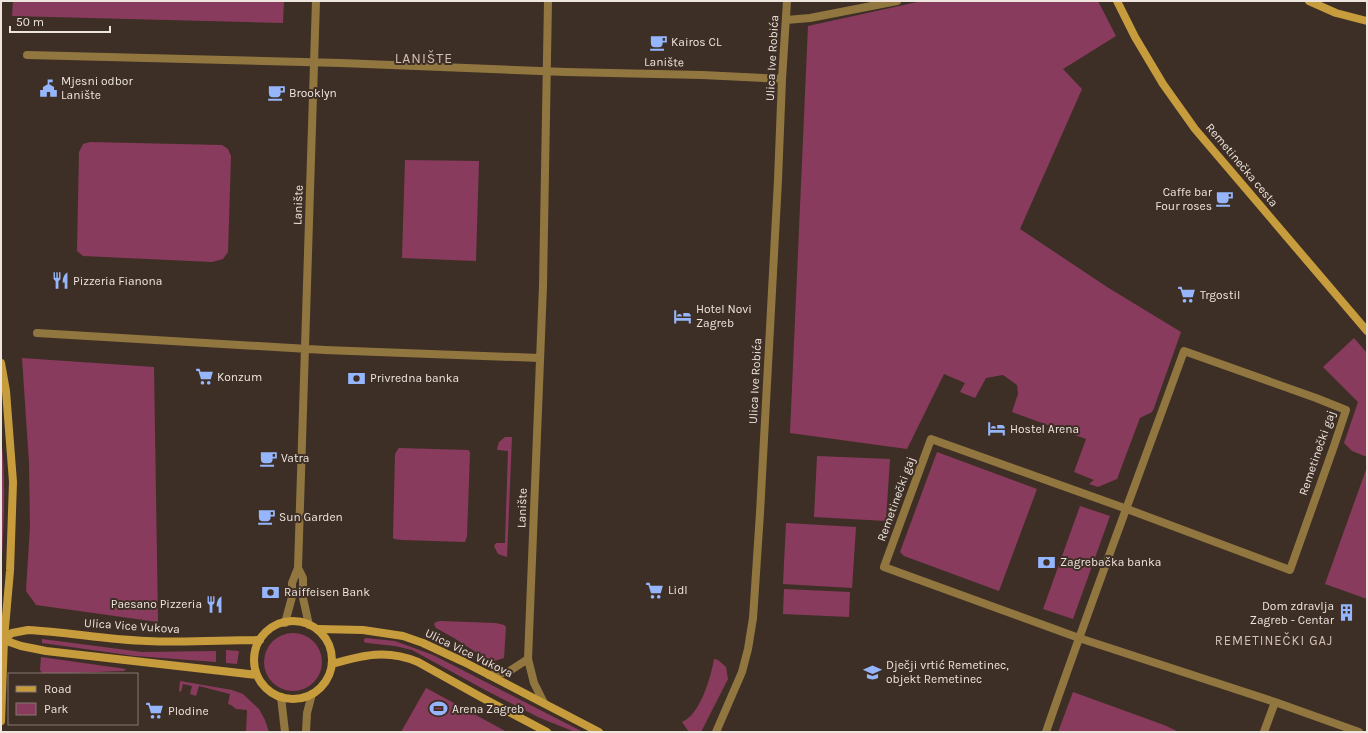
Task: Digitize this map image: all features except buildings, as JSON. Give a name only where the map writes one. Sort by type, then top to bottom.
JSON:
[{"type":"street","name":"Lanište","points":[[285,623],[292,597],[292,584],[298,568],[316,1]]},
{"type":"street","name":"Lanište","points":[[544,703],[534,683],[528,659],[543,286],[548,1]]},
{"type":"street","name":"Ulica Ive Robića","points":[[716,732],[742,672],[748,649],[753,618],[760,513],[787,1]]},
{"type":"street","points":[[786,20],[810,18],[897,1]]},
{"type":"street","name":"Remetinečka cesta","points":[[1117,1],[1135,37],[1160,79],[1195,129],[1367,331]]},
{"type":"street","points":[[1309,1],[1336,13],[1367,20]]},
{"type":"street","name":"Lanište","points":[[27,55],[314,62],[782,79]]},
{"type":"street","points":[[37,333],[305,349],[540,358]]},
{"type":"street","name":"Remetinečki gaj","points":[[1046,732],[1079,638],[1127,509],[1184,351],[1346,410],[1290,570],[1127,509],[931,438],[884,567],[1079,638],[1275,702],[1359,732]]},
{"type":"street","points":[[1,363],[6,391],[13,482],[10,571],[3,639],[1,721]]},
{"type":"street","name":"Lanište","points":[[298,568],[304,578],[303,598],[308,625]]},
{"type":"street","points":[[295,622],[308,625],[318,629],[324,635],[331,651],[332,664],[326,682],[312,694],[300,699],[281,697],[270,691],[257,675],[255,653],[260,640],[273,628],[285,623],[295,622]]},
{"type":"street","name":"Ulica Vice Vukova","points":[[318,629],[363,630],[409,638],[442,651],[599,732]]},
{"type":"street","name":"Ulica Vice Vukova","points":[[3,639],[12,633],[28,630],[145,641],[188,642],[260,640]]},
{"type":"street","points":[[3,639],[21,646],[46,651],[257,675]]},
{"type":"street","points":[[332,664],[357,656],[370,654],[408,658],[547,732]]},
{"type":"street","points":[[489,675],[508,672],[528,659]]},
{"type":"street","points":[[306,732],[307,713],[312,694]]},
{"type":"street","points":[[281,697],[285,732]]},
{"type":"street","points":[[1264,732],[1275,702]]},
{"type":"green space","points":[[13,1],[284,1],[283,23],[12,16]]},
{"type":"green space","points":[[922,1],[1098,1],[1116,36],[1063,69],[1082,89],[1020,229],[1107,287],[1181,332],[1154,408],[1152,412],[1140,418],[1117,479],[1098,487],[1089,484],[1094,480],[1074,472],[1086,439],[1012,412],[1018,394],[1017,385],[1003,375],[986,378],[975,398],[960,392],[965,383],[944,374],[907,449],[790,433],[808,26]]},
{"type":"green space","points":[[90,142],[222,145],[228,149],[231,156],[228,252],[223,259],[212,262],[83,256],[77,251],[79,152],[83,144]]},
{"type":"green space","points":[[405,160],[479,161],[476,261],[402,258]]},
{"type":"green space","points":[[1354,338],[1367,353],[1367,457],[1352,451],[1344,443],[1358,402],[1323,367]]},
{"type":"green space","points":[[22,358],[154,367],[158,622],[36,605],[26,591],[30,527],[29,463]]},
{"type":"green space","points":[[1,437],[4,490],[1,578]]},
{"type":"green space","points":[[505,437],[512,437],[507,557],[498,554],[494,546],[496,543],[505,543],[508,451],[497,449],[499,442]]},
{"type":"green space","points":[[399,448],[468,450],[470,452],[467,536],[465,542],[402,540],[393,538],[395,454]]},
{"type":"green space","points":[[937,452],[1037,489],[999,591],[904,556],[900,552]]},
{"type":"green space","points":[[817,456],[890,459],[886,521],[814,517]]},
{"type":"green space","points":[[1367,467],[1367,599],[1325,584]]},
{"type":"green space","points":[[1080,506],[1110,516],[1073,619],[1043,609]]},
{"type":"green space","points":[[786,523],[856,527],[852,588],[783,584]]},
{"type":"green space","points":[[784,589],[850,592],[849,617],[783,614]]},
{"type":"green space","points":[[440,621],[496,623],[504,625],[506,627],[504,658],[494,661],[485,658],[436,628],[434,624]]},
{"type":"green space","points":[[293,633],[304,635],[317,646],[320,651],[322,662],[320,673],[309,686],[304,689],[293,691],[282,689],[269,678],[266,673],[264,662],[266,651],[277,638],[282,635]]},
{"type":"green space","points":[[42,639],[142,652],[216,651],[216,662],[135,656],[42,643]]},
{"type":"green space","points":[[364,639],[395,641],[433,655],[583,732],[575,732],[540,718],[412,650],[395,646],[367,643],[364,642]]},
{"type":"green space","points":[[226,650],[239,651],[237,664],[226,663]]},
{"type":"green space","points":[[41,657],[126,669],[124,671],[70,673],[42,673],[40,670]]},
{"type":"green space","points":[[714,659],[718,660],[726,667],[728,679],[701,732],[689,732],[682,722],[694,712],[704,695]]},
{"type":"green space","points":[[180,681],[232,690],[243,694],[259,709],[269,732],[246,732],[247,710],[236,709],[228,704],[230,694],[199,686],[196,696],[190,694],[192,686],[183,684],[181,692],[179,691]]},
{"type":"green space","name":"Arena Zagreb","points":[[426,688],[428,689],[507,732],[401,732]]},
{"type":"green space","points":[[1073,692],[1164,725],[1179,732],[1058,732]]},
{"type":"place","name":"Kairos CL","points":[[658,42]]},
{"type":"place","name":"Mjesni odbor Lanište","points":[[48,88]]},
{"type":"place","name":"Brooklyn","points":[[276,93]]},
{"type":"place","name":"Caffe bar Four roses","points":[[1225,199]]},
{"type":"place","name":"Pizzeria Fianona","points":[[60,281]]},
{"type":"place","name":"Trgostil","points":[[1187,295]]},
{"type":"place","name":"Hotel Novi Zagreb","points":[[683,316]]},
{"type":"place","name":"Konzum","points":[[204,377]]},
{"type":"place","name":"Privredna banka","points":[[357,378]]},
{"type":"place","name":"Hostel Arena","points":[[997,429]]},
{"type":"place","name":"Vatra","points":[[268,458]]},
{"type":"place","name":"Sun Garden","points":[[266,517]]},
{"type":"place","name":"Zagrebačka banka","points":[[1047,562]]},
{"type":"place","name":"Lidl","points":[[655,590]]},
{"type":"place","name":"Raiffeisen Bank","points":[[271,592]]},
{"type":"place","name":"Paesano Pizzeria","points":[[215,604]]},
{"type":"place","name":"Dom zdravlja Zagreb - Centar","points":[[1347,613]]},
{"type":"place","name":"Dječji vrtić Remetinec, objekt Remetinec","points":[[873,672]]},
{"type":"place","name":"Arena Zagreb","points":[[439,709]]},
{"type":"place","name":"Plodine","points":[[155,711]]},
{"type":"district","name":"LANIŠTE","points":[[424,58]]},
{"type":"district","name":"REMETINEČKI GAJ","points":[[1274,640]]}]
